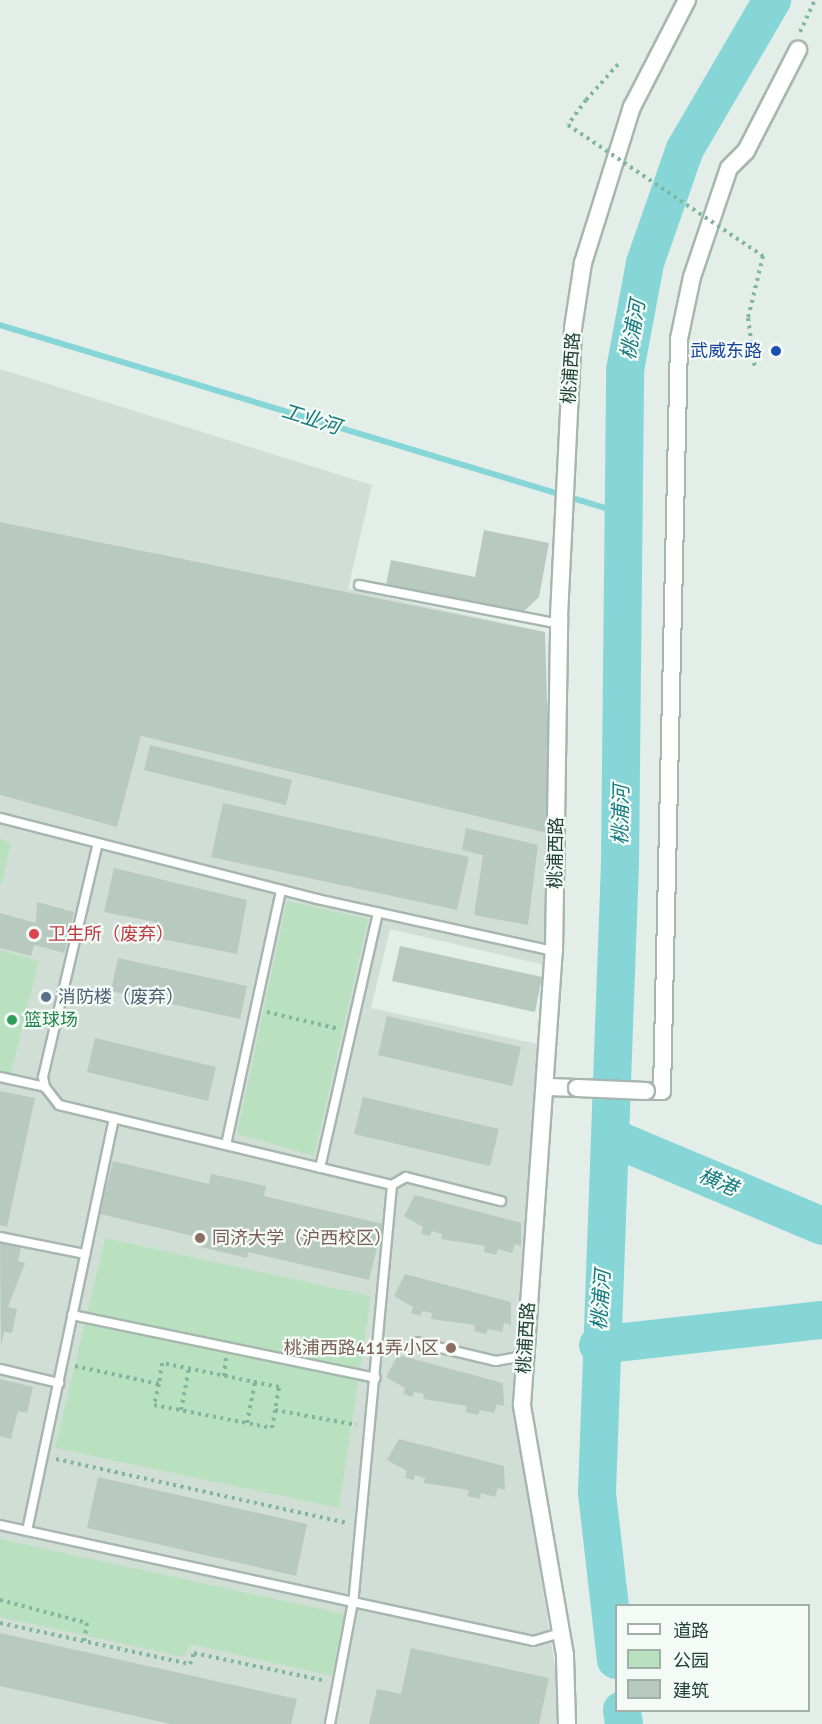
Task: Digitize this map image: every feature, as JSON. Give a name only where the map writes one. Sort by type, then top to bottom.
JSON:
[{"type":"street","name":"桃浦西路","points":[[567,1724],[565,1655],[528,1457],[523,1356],[548,1087],[554,951],[558,624],[564,476],[583,263],[632,107],[687,0]]},
{"type":"street","points":[[548,1087],[662,1091],[679,339],[693,277],[729,168],[746,151],[798,50]]},
{"type":"lane","points":[[359,585],[558,624]]},
{"type":"lane","points":[[0,818],[281,890],[554,951]]},
{"type":"lane","points":[[98,843],[43,1077],[45,1087],[59,1105],[392,1185],[406,1177],[501,1201]]},
{"type":"lane","points":[[226,1145],[281,890]]},
{"type":"lane","points":[[320,1168],[378,912]]},
{"type":"lane","points":[[0,1077],[45,1087]]},
{"type":"lane","points":[[27,1531],[114,1118]]},
{"type":"lane","points":[[330,1724],[353,1602],[363,1527],[392,1185]]},
{"type":"lane","points":[[0,1237],[85,1254]]},
{"type":"lane","points":[[72,1315],[376,1378]]},
{"type":"lane","points":[[416,1342],[496,1361],[523,1356]]},
{"type":"lane","points":[[0,1369],[59,1383]]},
{"type":"lane","points":[[0,1525],[533,1641],[554,1635]]},
{"type":"path","points":[[798,50],[794,44],[815,0]]},
{"type":"path","points":[[621,62],[586,100],[568,125],[764,256],[748,318],[755,369]]},
{"type":"path","points":[[255,1010],[351,1032]]},
{"type":"path","points":[[162,1363],[189,1368],[279,1387],[272,1428],[154,1405],[162,1363]]},
{"type":"path","points":[[63,1364],[159,1384]]},
{"type":"path","points":[[181,1410],[189,1368]]},
{"type":"path","points":[[247,1424],[255,1382]]},
{"type":"path","points":[[275,1410],[371,1427]]},
{"type":"path","points":[[43,1457],[363,1527]]},
{"type":"path","points":[[0,1600],[87,1623],[84,1641]]},
{"type":"path","points":[[0,1623],[189,1664],[194,1653],[338,1684]]},
{"type":"shaded area","points":[[0,369],[372,485],[348,589],[545,632],[0,522]]},
{"type":"shaded area","name":"同济大学（沪西校区）","points":[[141,736],[551,834],[549,966],[390,929],[371,1008],[542,1045],[514,1358],[517,1425],[564,1724],[0,1724],[0,795],[117,827]]},
{"type":"green space","points":[[0,839],[11,842],[2,883],[0,883]]},
{"type":"green space","points":[[287,901],[368,919],[314,1156],[237,1134]]},
{"type":"green space","name":"篮球场","points":[[0,950],[39,961],[9,1082],[0,1080]]},
{"type":"green space","points":[[105,1238],[371,1296],[339,1508],[55,1448]]},
{"type":"green space","points":[[0,1539],[344,1614],[332,1676],[190,1644],[184,1657],[0,1617]]},
{"type":"building","points":[[0,522],[545,632],[551,834],[141,736],[117,827],[0,795]]},
{"type":"building","points":[[484,530],[549,543],[539,597],[523,612],[386,585],[391,560],[475,577]]},
{"type":"building","points":[[150,745],[292,780],[286,805],[144,770]]},
{"type":"building","points":[[223,803],[469,857],[457,910],[211,857]]},
{"type":"building","points":[[466,828],[538,845],[528,925],[474,915],[483,855],[462,850]]},
{"type":"building","points":[[114,868],[247,900],[237,954],[152,937],[155,922],[104,912]]},
{"type":"building","name":"卫生所（废弃）","points":[[37,902],[74,912],[64,953],[34,945],[31,956],[0,948],[0,913],[36,923]]},
{"type":"building","points":[[400,946],[542,977],[535,1012],[392,981]]},
{"type":"building","points":[[118,958],[247,986],[240,1019],[111,991]]},
{"type":"building","points":[[387,1016],[521,1047],[512,1086],[378,1055]]},
{"type":"building","points":[[95,1038],[216,1067],[208,1101],[87,1072]]},
{"type":"building","points":[[0,1091],[35,1098],[7,1227],[0,1225]]},
{"type":"building","points":[[363,1097],[499,1129],[490,1166],[354,1134]]},
{"type":"building","points":[[113,1161],[209,1184],[211,1174],[266,1186],[264,1196],[383,1224],[369,1280],[248,1252],[247,1258],[197,1246],[197,1237],[100,1214]]},
{"type":"building","points":[[415,1195],[521,1223],[521,1246],[515,1244],[512,1253],[498,1249],[496,1255],[484,1252],[485,1246],[441,1239],[442,1234],[432,1231],[430,1236],[421,1234],[423,1227],[404,1216]]},
{"type":"building","points":[[0,1238],[22,1242],[18,1261],[25,1263],[8,1307],[17,1309],[12,1333],[4,1332],[1,1347]]},
{"type":"building","points":[[405,1274],[511,1302],[511,1325],[504,1323],[502,1332],[488,1329],[486,1334],[474,1331],[475,1325],[431,1319],[432,1313],[422,1311],[420,1316],[411,1313],[413,1307],[394,1296]]},
{"type":"building","points":[[398,1355],[503,1383],[504,1406],[497,1404],[494,1413],[480,1410],[478,1415],[466,1412],[467,1406],[423,1399],[424,1394],[414,1392],[412,1397],[404,1394],[405,1388],[386,1377]]},
{"type":"building","points":[[0,1379],[33,1387],[27,1413],[18,1411],[11,1439],[0,1436]]},
{"type":"building","points":[[399,1439],[504,1466],[505,1490],[498,1488],[495,1497],[481,1493],[480,1499],[467,1496],[469,1490],[424,1483],[425,1478],[415,1475],[414,1480],[405,1478],[407,1471],[387,1460]]},
{"type":"building","points":[[98,1477],[307,1524],[296,1576],[87,1528]]},
{"type":"building","points":[[0,1633],[297,1699],[291,1724],[171,1724],[0,1686]]},
{"type":"building","points":[[411,1648],[549,1678],[539,1724],[369,1724],[377,1689],[401,1694]]},
{"type":"waterway","name":"桃浦河","points":[[615,1651],[597,1493],[620,863],[625,370],[645,263],[685,149],[772,0]]},
{"type":"waterway","name":"工业河","points":[[0,325],[622,513]]},
{"type":"waterway","name":"横港","points":[[613,1138],[822,1226]]},
{"type":"waterway","points":[[598,1345],[822,1320]]},
{"type":"waterway","name":"桃浦河","points":[[622,1712],[624,1724]]},
{"type":"place","name":"武威东路","points":[[776,351]]},
{"type":"place","name":"卫生所（废弃）","points":[[34,934]]},
{"type":"place","name":"消防楼（废弃）","points":[[46,997]]},
{"type":"place","name":"篮球场","points":[[12,1020]]},
{"type":"place","name":"同济大学（沪西校区）","points":[[200,1238]]},
{"type":"place","name":"桃浦西路411弄小区","points":[[451,1348]]}]
